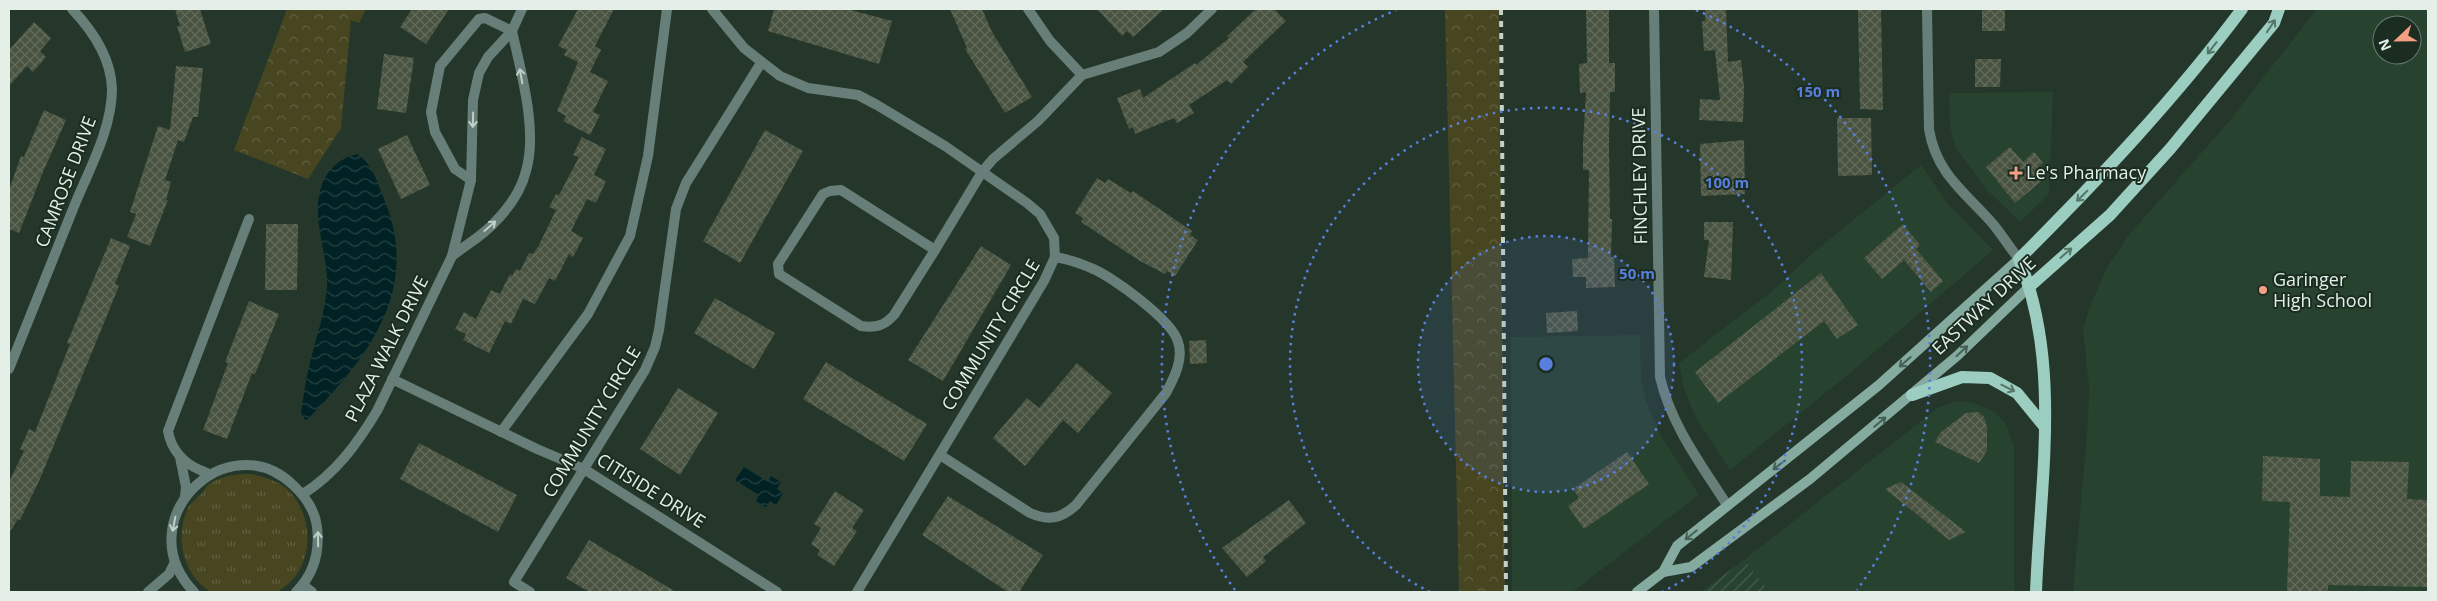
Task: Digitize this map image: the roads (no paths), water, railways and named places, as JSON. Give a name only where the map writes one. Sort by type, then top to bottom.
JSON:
[{"type":"main road","name":"EASTWAY DRIVE","points":[[1637,592],[1663,572],[1677,546],[1893,373],[2019,259],[2086,192],[2146,127],[2210,52],[2242,9]]},
{"type":"main road","name":"EASTWAY DRIVE","points":[[1663,572],[1692,567],[1810,479],[1957,356],[2030,286],[2110,215],[2170,149],[2274,23],[2280,9]]},
{"type":"main road","points":[[2019,259],[2030,286],[2044,385],[2044,426],[2036,592]]},
{"type":"main road","points":[[1912,395],[1962,377],[1990,378],[2017,393],[2044,426]]},
{"type":"street","name":"CAMROSE DRIVE","points":[[9,370],[91,166],[110,112],[112,89],[105,59],[91,29],[72,9]]},
{"type":"street","name":"PLAZA WALK DRIVE","points":[[303,494],[321,482],[346,457],[376,412],[452,256],[471,180],[473,100],[479,73],[488,57],[512,31],[522,9]]},
{"type":"street","points":[[501,432],[588,314],[630,236],[648,156],[667,9]]},
{"type":"street","name":"COMMUNITY CIRCLE","points":[[712,9],[744,48],[761,62],[795,84],[808,88],[858,95],[945,146],[1040,214],[1054,238],[1055,257],[1044,281],[857,592]]},
{"type":"street","points":[[1028,9],[1050,42],[1082,75]]},
{"type":"street","points":[[935,250],[841,190],[830,190],[823,194],[788,246],[778,264],[779,274],[861,326],[875,328],[886,324],[894,315],[935,250],[982,172],[993,159],[1038,121],[1082,75],[1159,52],[1186,33],[1212,9]]},
{"type":"street","name":"FINCHLEY DRIVE","points":[[1654,9],[1660,377],[1664,396],[1677,427],[1728,505]]},
{"type":"street","points":[[1927,9],[1929,129],[1933,147],[1946,173],[1979,212],[1993,224],[2019,259]]},
{"type":"street","points":[[471,180],[455,169],[434,128],[432,112],[437,73],[445,59],[479,19],[485,18],[512,31]]},
{"type":"street","name":"PLAZA WALK DRIVE","points":[[452,256],[494,224],[520,188],[527,170],[529,142],[528,113],[512,31]]},
{"type":"street","name":"COMMUNITY CIRCLE","points":[[530,592],[514,582],[645,370],[655,347],[676,209],[686,183],[761,62]]},
{"type":"street","points":[[210,474],[189,464],[180,456],[170,441],[168,431],[249,219]]},
{"type":"street","points":[[940,455],[1030,513],[1040,518],[1057,518],[1066,514],[1076,505],[1166,393],[1174,379],[1180,351],[1178,340],[1172,330],[1144,303],[1093,269],[1055,257]]},
{"type":"street","name":"CITISIDE DRIVE","points":[[392,379],[501,432],[584,469],[777,592]]},
{"type":"street","points":[[180,456],[186,487],[185,497]]},
{"type":"street","points":[[194,592],[185,583],[175,562],[171,540],[174,518],[185,497],[196,484],[210,474],[229,467],[249,466],[263,469],[288,480],[303,494],[314,515],[318,539],[317,555],[312,571],[304,585],[296,592]]},
{"type":"street","points":[[148,592],[169,574],[175,562]]},
{"type":"street","points":[[304,585],[312,592]]},
{"type":"water","points":[[357,154],[367,163],[374,174],[394,232],[397,263],[392,292],[383,320],[368,346],[350,372],[307,420],[304,419],[301,412],[308,373],[325,305],[327,284],[327,272],[318,219],[319,194],[326,176],[333,167],[341,160]]},
{"type":"water","points":[[744,467],[768,482],[771,476],[781,482],[777,489],[783,493],[776,505],[770,501],[766,507],[756,501],[759,495],[735,480]]},
{"type":"railway","points":[[1501,9],[1506,592]]},
{"type":"place","name":"Le's Pharmacy","points":[[2016,173]]},
{"type":"place","name":"Garinger High School","points":[[2263,290]]}]
